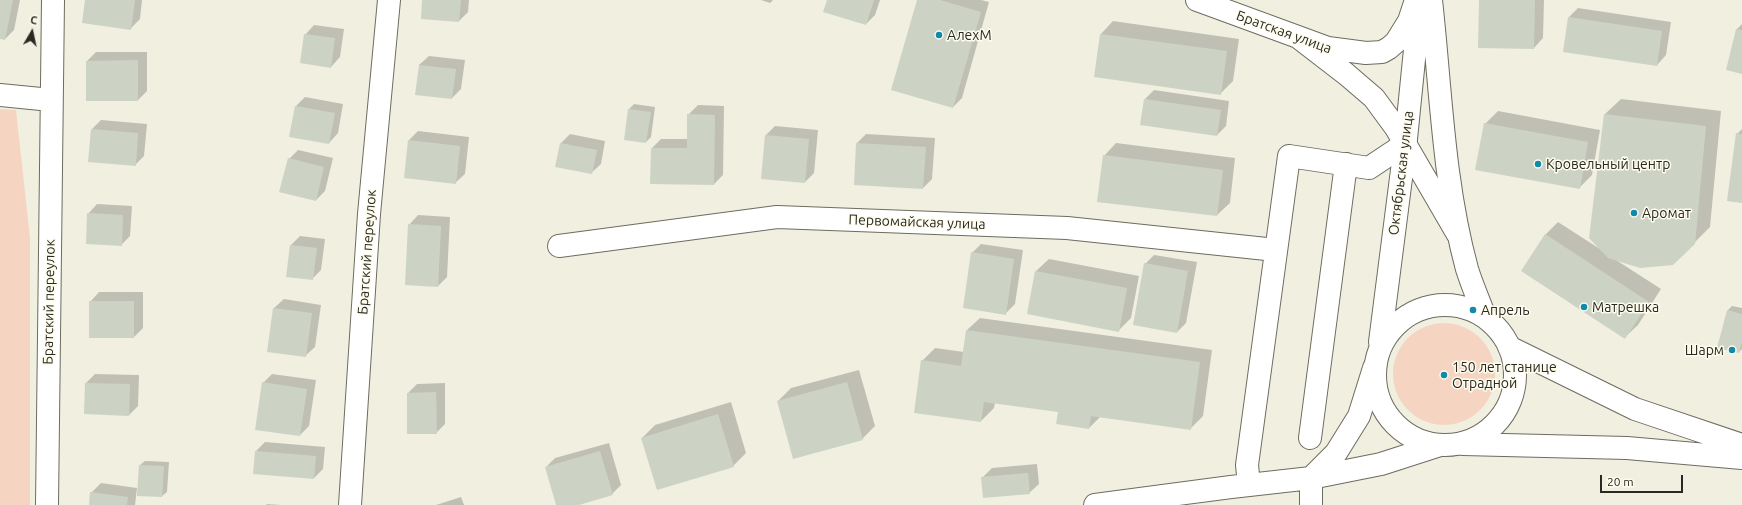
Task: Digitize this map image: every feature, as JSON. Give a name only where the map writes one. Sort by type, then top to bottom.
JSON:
[{"type":"street","name":"Братский переулок","points":[[47,505],[53,0]]},
{"type":"street","name":"Братский переулок","points":[[350,505],[369,214],[389,0]]},
{"type":"street","name":"Братская улица","points":[[1196,0],[1339,51],[1366,53],[1382,52],[1390,48],[1409,21],[1416,0]]},
{"type":"street","name":"Октябрьская улица","points":[[1380,345],[1405,144],[1420,0]]},
{"type":"street","points":[[1431,0],[1442,124],[1451,195],[1468,270],[1485,317]]},
{"type":"street","points":[[1298,37],[1374,98],[1396,128],[1460,238]]},
{"type":"street","points":[[0,95],[51,100]]},
{"type":"street","points":[[1249,485],[1247,465],[1289,156],[1370,168],[1405,144]]},
{"type":"street","points":[[1310,438],[1346,164]]},
{"type":"street","name":"Первомайская улица","points":[[559,246],[777,217],[1067,228],[1276,250]]},
{"type":"street","points":[[1095,505],[1311,478],[1381,464],[1479,436],[1497,422],[1509,403],[1515,381],[1514,359],[1505,338],[1492,322],[1473,310],[1452,304],[1430,305],[1410,313],[1392,327],[1380,345],[1359,416],[1336,453],[1311,478],[1311,505]]},
{"type":"street","points":[[1509,347],[1636,409],[1742,445]]},
{"type":"street","points":[[1374,368],[1375,390],[1384,412],[1399,428],[1418,440],[1450,445],[1627,448],[1742,458]]},
{"type":"shaded area","points":[[0,109],[16,110],[30,238],[30,505],[0,505]]},
{"type":"shaded area","points":[[1444,323],[1463,327],[1480,338],[1491,355],[1495,374],[1491,393],[1480,410],[1463,421],[1444,425],[1425,421],[1408,410],[1397,393],[1393,374],[1397,355],[1408,338],[1425,327]]},
{"type":"building","points":[[0,0],[13,0],[5,40],[0,39]]},
{"type":"building","points":[[85,0],[135,0],[131,30],[82,23]]},
{"type":"building","points":[[422,0],[461,0],[459,22],[421,19]]},
{"type":"building","points":[[827,0],[874,0],[866,25],[823,12]]},
{"type":"building","points":[[917,0],[940,0],[981,12],[953,108],[891,90]]},
{"type":"building","points":[[1479,0],[1535,0],[1534,49],[1478,48]]},
{"type":"building","points":[[1568,17],[1662,31],[1657,66],[1563,52]]},
{"type":"building","points":[[1736,29],[1742,30],[1742,74],[1726,70]]},
{"type":"building","points":[[304,34],[335,38],[331,68],[300,63]]},
{"type":"building","points":[[1100,34],[1227,51],[1221,95],[1094,77]]},
{"type":"building","points":[[138,60],[138,101],[86,101],[86,61]]},
{"type":"building","points":[[419,65],[456,69],[452,99],[415,95]]},
{"type":"building","points":[[1144,99],[1221,110],[1217,136],[1140,125]]},
{"type":"building","points":[[295,106],[335,113],[329,144],[289,137]]},
{"type":"building","points":[[628,109],[651,112],[646,143],[624,140]]},
{"type":"building","points":[[687,114],[715,115],[714,185],[650,184],[651,148],[687,148]]},
{"type":"building","points":[[1604,114],[1706,126],[1695,244],[1673,265],[1640,268],[1608,258],[1589,238]]},
{"type":"building","points":[[1484,123],[1588,142],[1580,189],[1475,170]]},
{"type":"building","points":[[91,129],[138,133],[136,166],[88,162]]},
{"type":"building","points":[[1736,133],[1742,134],[1742,203],[1727,201]]},
{"type":"building","points":[[765,135],[809,139],[805,183],[761,179]]},
{"type":"building","points":[[408,140],[460,146],[456,184],[404,178]]},
{"type":"building","points":[[560,143],[597,150],[592,174],[555,167]]},
{"type":"building","points":[[856,143],[926,147],[923,189],[854,185]]},
{"type":"building","points":[[1103,155],[1223,170],[1217,216],[1097,202]]},
{"type":"building","points":[[288,158],[324,167],[316,201],[279,192]]},
{"type":"building","points":[[87,213],[123,215],[122,246],[86,244]]},
{"type":"building","points":[[408,224],[441,226],[438,287],[405,285]]},
{"type":"building","points":[[1545,234],[1649,302],[1625,339],[1521,271]]},
{"type":"building","points":[[290,245],[317,248],[313,280],[286,277]]},
{"type":"building","points":[[971,252],[1014,259],[1006,315],[963,308]]},
{"type":"building","points":[[1144,263],[1188,271],[1177,333],[1133,325]]},
{"type":"building","points":[[1035,271],[1127,288],[1119,332],[1027,314]]},
{"type":"building","points":[[89,301],[134,301],[134,338],[89,338]]},
{"type":"building","points":[[273,308],[312,313],[306,357],[267,352]]},
{"type":"building","points":[[1727,310],[1742,314],[1742,343],[1739,353],[1717,348]]},
{"type":"building","points":[[966,330],[1200,362],[1191,430],[1091,416],[1089,429],[1056,424],[1058,412],[984,402],[981,422],[914,413],[921,360],[961,366]]},
{"type":"building","points":[[262,382],[307,389],[300,436],[255,430]]},
{"type":"building","points":[[847,382],[863,440],[793,459],[777,401]]},
{"type":"building","points":[[85,383],[130,384],[129,416],[84,414]]},
{"type":"building","points":[[436,392],[437,434],[407,434],[407,393]]},
{"type":"building","points":[[718,414],[734,467],[657,490],[641,438]]},
{"type":"building","points":[[255,451],[316,456],[314,479],[253,474]]},
{"type":"building","points":[[600,451],[613,495],[579,505],[556,505],[545,467]]},
{"type":"building","points":[[139,465],[164,466],[162,497],[137,496]]},
{"type":"building","points":[[1028,473],[1030,494],[983,498],[981,477]]},
{"type":"building","points":[[90,492],[128,497],[127,505],[89,505]]},
{"type":"place","name":"АлехМ","points":[[939,35]]},
{"type":"place","name":"Кровельный центр","points":[[1538,164]]},
{"type":"place","name":"Аромат","points":[[1634,213]]},
{"type":"place","name":"Матрешка","points":[[1584,307]]},
{"type":"place","name":"Апрель","points":[[1473,310]]},
{"type":"place","name":"Шарм","points":[[1732,350]]},
{"type":"place","name":"150 лет станице Отрадной","points":[[1444,375]]}]
